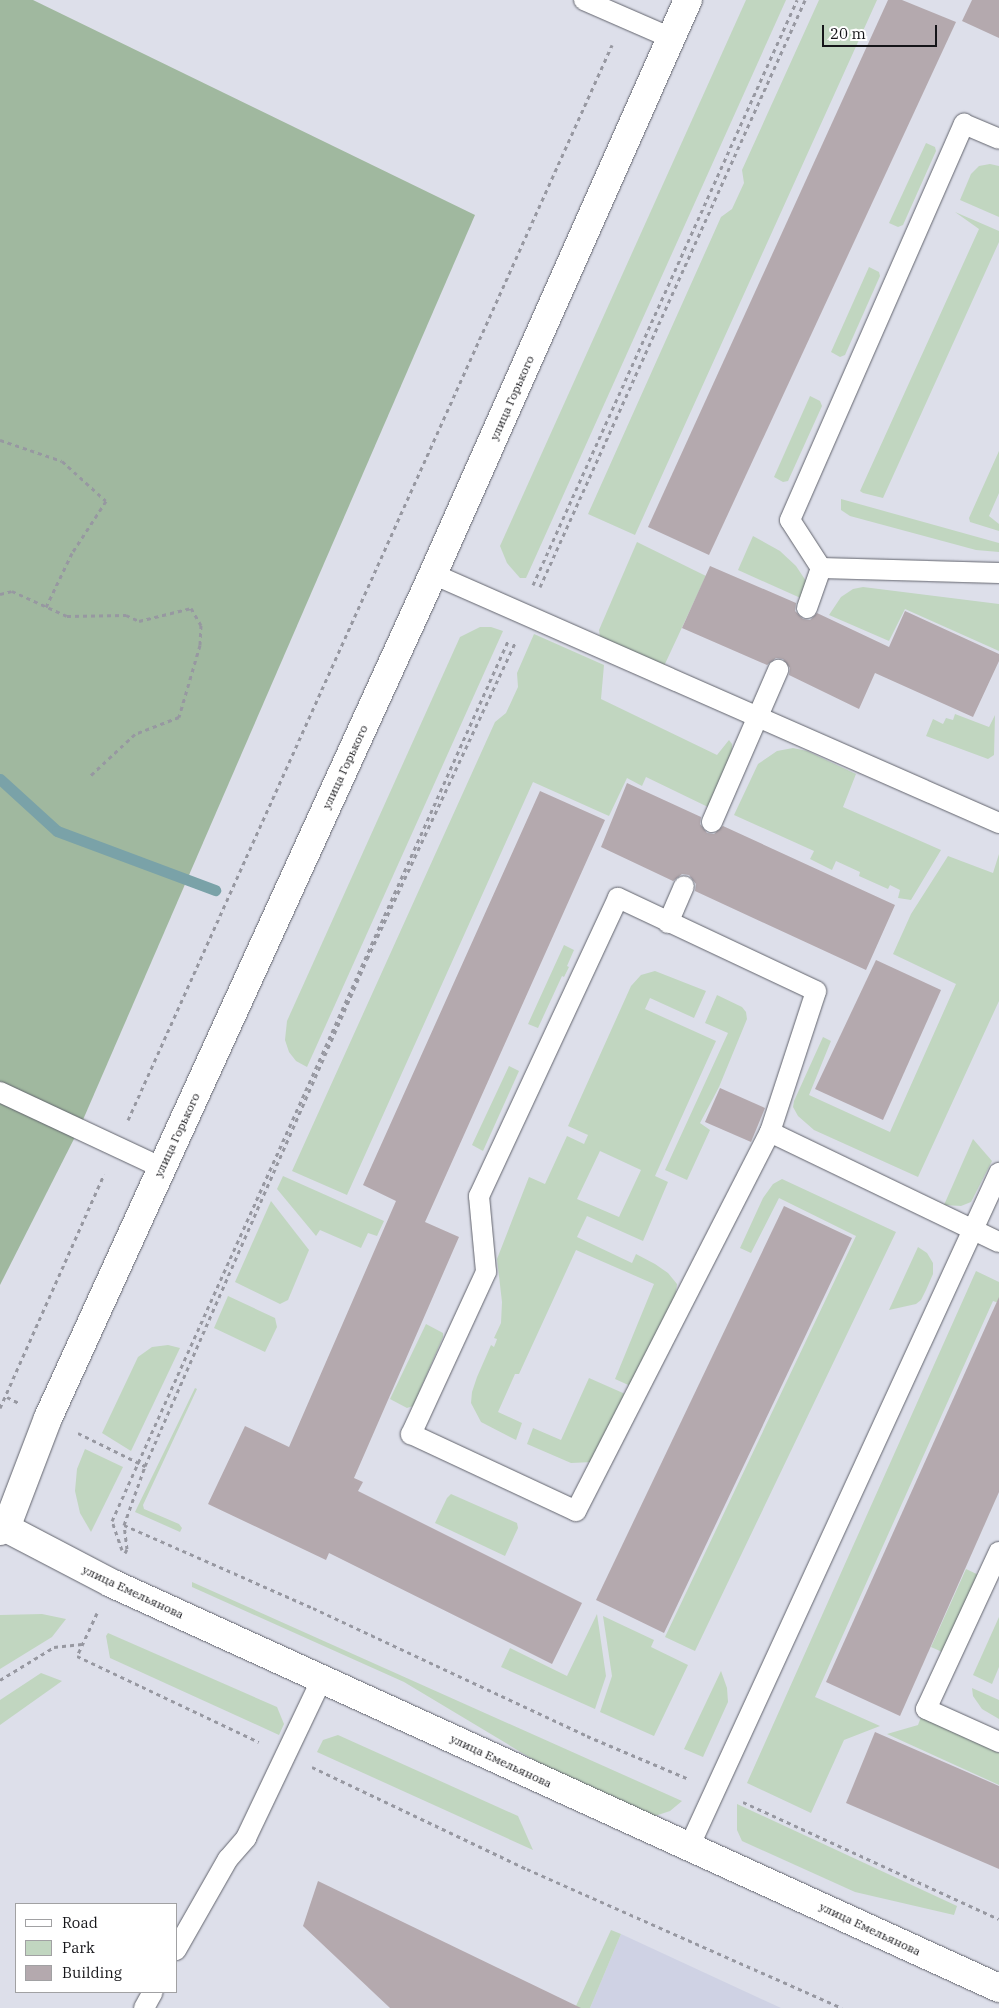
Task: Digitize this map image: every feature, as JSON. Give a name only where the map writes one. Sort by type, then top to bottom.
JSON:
[{"type":"main road","name":"улица Горького","points":[[3,1530],[48,1418],[433,574],[688,0]]},
{"type":"main road","name":"улица Емельянова","points":[[3,1530],[111,1583],[999,1988]]},
{"type":"lane","points":[[584,0],[671,38]]},
{"type":"lane","points":[[821,568],[790,520],[964,124],[999,139]]},
{"type":"lane","points":[[821,568],[999,573]]},
{"type":"lane","points":[[807,608],[821,568]]},
{"type":"lane","points":[[433,574],[999,823]]},
{"type":"lane","points":[[712,822],[778,670]]},
{"type":"lane","points":[[668,923],[684,886]]},
{"type":"lane","points":[[618,898],[668,923],[816,991],[770,1132],[576,1511],[411,1434],[486,1272],[479,1196],[618,898]]},
{"type":"lane","points":[[0,1092],[162,1168]]},
{"type":"lane","points":[[770,1132],[999,1242]]},
{"type":"lane","points":[[689,1847],[999,1173]]},
{"type":"lane","points":[[999,1552],[926,1709],[999,1742]]},
{"type":"lane","points":[[178,1946],[228,1858],[246,1838],[322,1679]]},
{"type":"lane","points":[[144,2008],[152,1993]]},
{"type":"path","points":[[530,592],[797,0]]},
{"type":"path","points":[[127,1549],[124,1525],[144,1466],[367,959],[528,616],[805,0]]},
{"type":"path","points":[[0,1408],[625,17]]},
{"type":"path","points":[[0,440],[62,461],[106,501],[72,553],[46,607]]},
{"type":"path","points":[[0,594],[12,591],[67,616],[126,615],[138,621],[191,608],[201,625],[200,645],[179,717],[135,734],[90,776]]},
{"type":"path","points":[[124,1555],[112,1520],[510,637]]},
{"type":"path","points":[[124,1525],[313,1608],[587,1736],[716,1790],[999,1920]]},
{"type":"path","points":[[95,1617],[77,1656],[527,1869],[842,2008]]},
{"type":"path","points":[[0,1680],[54,1647],[82,1644]]},
{"type":"shaded area","points":[[621,1934],[781,2008],[590,2008]]},
{"type":"green space","points":[[0,0],[33,0],[475,215],[79,1129],[0,1285]]},
{"type":"green space","points":[[746,0],[786,0],[526,578],[520,578],[507,563],[500,546]]},
{"type":"green space","points":[[819,0],[877,0],[635,535],[588,514],[721,217],[732,209],[744,183],[742,170]]},
{"type":"green space","points":[[926,143],[935,147],[936,151],[903,225],[898,227],[889,223]]},
{"type":"green space","points":[[990,164],[999,166],[999,217],[960,200],[971,174],[979,166]]},
{"type":"green space","points":[[955,212],[999,231],[999,242],[883,498],[863,493],[860,491],[979,229]]},
{"type":"green space","points":[[869,267],[879,272],[880,276],[845,355],[840,357],[831,352]]},
{"type":"green space","points":[[810,396],[820,401],[822,406],[788,481],[783,482],[774,477]]},
{"type":"green space","points":[[999,451],[999,493],[989,516],[999,524],[999,531],[970,522],[969,518]]},
{"type":"green space","points":[[841,499],[999,543],[999,552],[976,550],[850,516],[841,510]]},
{"type":"green space","points":[[753,536],[780,551],[796,566],[806,581],[808,592],[805,600],[738,570]]},
{"type":"green space","points":[[637,542],[706,576],[664,666],[600,637],[599,630]]},
{"type":"green space","points":[[863,587],[999,604],[999,651],[905,609],[889,641],[829,615],[841,597],[853,589]]},
{"type":"green space","points":[[480,627],[491,627],[503,631],[307,1067],[296,1061],[289,1052],[285,1040],[287,1021],[460,637]]},
{"type":"green space","points":[[534,634],[604,665],[601,699],[717,755],[729,740],[732,744],[732,756],[708,807],[646,777],[642,786],[627,778],[609,816],[533,782],[347,1195],[292,1171],[495,722],[506,713],[518,687],[517,673]]},
{"type":"green space","points":[[955,714],[989,727],[995,715],[994,755],[988,759],[926,736],[933,719],[943,724],[946,718],[953,720]]},
{"type":"green space","points":[[793,748],[807,751],[856,774],[843,807],[941,850],[911,900],[898,898],[900,890],[890,885],[888,889],[859,876],[860,872],[836,861],[832,870],[810,859],[814,851],[734,815],[758,764],[777,751]]},
{"type":"green space","points":[[999,854],[999,1001],[918,1177],[814,1130],[798,1116],[793,1107],[794,1101],[823,1037],[831,1041],[809,1095],[890,1132],[956,984],[893,954],[911,914],[948,856],[993,873]]},
{"type":"green space","points":[[564,945],[574,950],[567,966],[569,967],[564,977],[562,976],[538,1028],[528,1024]]},
{"type":"green space","points":[[655,971],[706,991],[694,1018],[650,998],[645,1009],[716,1041],[655,1176],[668,1182],[643,1241],[587,1216],[577,1237],[632,1263],[636,1254],[655,1264],[668,1273],[677,1284],[675,1301],[635,1388],[615,1379],[654,1284],[576,1250],[519,1374],[515,1374],[498,1412],[522,1423],[516,1440],[481,1422],[471,1403],[477,1377],[491,1345],[494,1347],[497,1339],[494,1338],[501,1323],[502,1302],[497,1259],[529,1177],[545,1184],[567,1136],[584,1144],[588,1135],[568,1126],[631,986],[641,975]],"holes":[[[600,1151],[641,1170],[619,1217],[577,1199]]]},
{"type":"green space","points":[[717,995],[742,1007],[746,1012],[747,1019],[719,1087],[700,1123],[710,1130],[687,1180],[665,1170],[728,1033],[705,1023]]},
{"type":"green space","points":[[509,1066],[519,1071],[483,1151],[472,1145]]},
{"type":"green space","points":[[973,1139],[992,1161],[971,1202],[961,1206],[944,1205]]},
{"type":"green space","points":[[283,1176],[384,1221],[377,1236],[368,1233],[361,1248],[320,1230],[316,1236],[277,1189]]},
{"type":"green space","points":[[782,1179],[896,1232],[695,1651],[665,1637],[856,1236],[779,1198],[751,1253],[740,1248],[763,1198],[773,1184]]},
{"type":"green space","points":[[271,1201],[309,1250],[288,1300],[280,1304],[235,1282]]},
{"type":"green space","points":[[918,1247],[927,1253],[933,1263],[933,1274],[926,1290],[921,1300],[916,1304],[889,1310]]},
{"type":"green space","points":[[976,1271],[999,1282],[999,1303],[993,1301],[815,1697],[880,1726],[844,1740],[811,1813],[747,1783]]},
{"type":"green space","points":[[228,1296],[275,1318],[277,1327],[265,1352],[214,1328]]},
{"type":"green space","points":[[426,1324],[443,1333],[443,1337],[413,1406],[407,1408],[390,1399]]},
{"type":"green space","points":[[168,1345],[180,1348],[131,1451],[102,1433],[138,1357],[152,1347]]},
{"type":"green space","points":[[589,1378],[632,1397],[593,1462],[571,1463],[527,1444],[533,1428],[561,1440]]},
{"type":"green space","points":[[195,1388],[197,1389],[143,1505],[144,1509],[179,1524],[182,1528],[180,1532],[135,1512]]},
{"type":"green space","points":[[85,1449],[123,1467],[91,1532],[80,1513],[75,1491],[77,1469]]},
{"type":"green space","points":[[451,1494],[517,1523],[518,1528],[505,1556],[435,1523],[447,1498]]},
{"type":"green space","points":[[966,1569],[983,1577],[949,1655],[931,1647]]},
{"type":"green space","points":[[192,1582],[682,1801],[670,1811],[655,1816],[549,1769],[404,1682],[192,1587]]},
{"type":"green space","points":[[42,1614],[66,1619],[52,1637],[0,1669],[0,1615]]},
{"type":"green space","points":[[597,1614],[606,1676],[595,1709],[501,1667],[510,1648],[567,1676]]},
{"type":"green space","points":[[603,1616],[654,1640],[651,1647],[688,1665],[654,1736],[600,1712],[612,1676]]},
{"type":"green space","points":[[999,1617],[999,1667],[992,1684],[973,1675]]},
{"type":"green space","points":[[108,1633],[277,1707],[284,1724],[279,1735],[110,1658],[106,1636]]},
{"type":"green space","points":[[721,1671],[727,1688],[728,1702],[703,1757],[684,1749]]},
{"type":"green space","points":[[41,1673],[62,1681],[0,1725],[0,1700]]},
{"type":"green space","points":[[972,1688],[999,1700],[999,1719],[982,1709],[973,1696]]},
{"type":"green space","points":[[921,1717],[999,1753],[999,1785],[887,1734],[918,1725]]},
{"type":"green space","points":[[338,1735],[518,1816],[533,1850],[317,1752],[323,1740]]},
{"type":"green space","points":[[737,1804],[957,1906],[954,1915],[855,1892],[742,1841],[737,1830]]},
{"type":"green space","points":[[611,1930],[621,1934],[590,2008],[575,2008]]},
{"type":"building","points":[[888,0],[902,0],[956,22],[709,555],[648,527]]},
{"type":"building","points":[[972,0],[999,0],[999,38],[962,21]]},
{"type":"building","points":[[710,566],[796,603],[795,611],[803,619],[810,620],[817,613],[889,647],[905,611],[999,654],[999,661],[973,717],[875,673],[859,709],[789,675],[790,668],[783,659],[776,658],[767,665],[682,628]]},
{"type":"building","points":[[627,783],[701,817],[700,824],[707,833],[714,834],[723,826],[895,905],[866,970],[695,891],[696,884],[689,875],[682,874],[673,881],[601,847]]},
{"type":"building","points":[[540,791],[605,820],[425,1222],[459,1237],[354,1478],[363,1482],[358,1491],[582,1603],[552,1664],[329,1553],[326,1560],[208,1504],[245,1426],[289,1447],[396,1201],[363,1185]]},
{"type":"building","points":[[876,960],[941,990],[883,1120],[815,1089]]},
{"type":"building","points":[[720,1088],[765,1108],[751,1142],[705,1122]]},
{"type":"building","points":[[784,1206],[852,1238],[664,1633],[596,1600]]},
{"type":"building","points":[[999,1297],[999,1492],[900,1716],[826,1682]]},
{"type":"building","points":[[875,1732],[999,1786],[999,1869],[846,1803]]},
{"type":"building","points":[[318,1881],[581,2008],[390,2008],[303,1926]]},
{"type":"waterway","points":[[0,779],[57,831],[215,890]]}]
